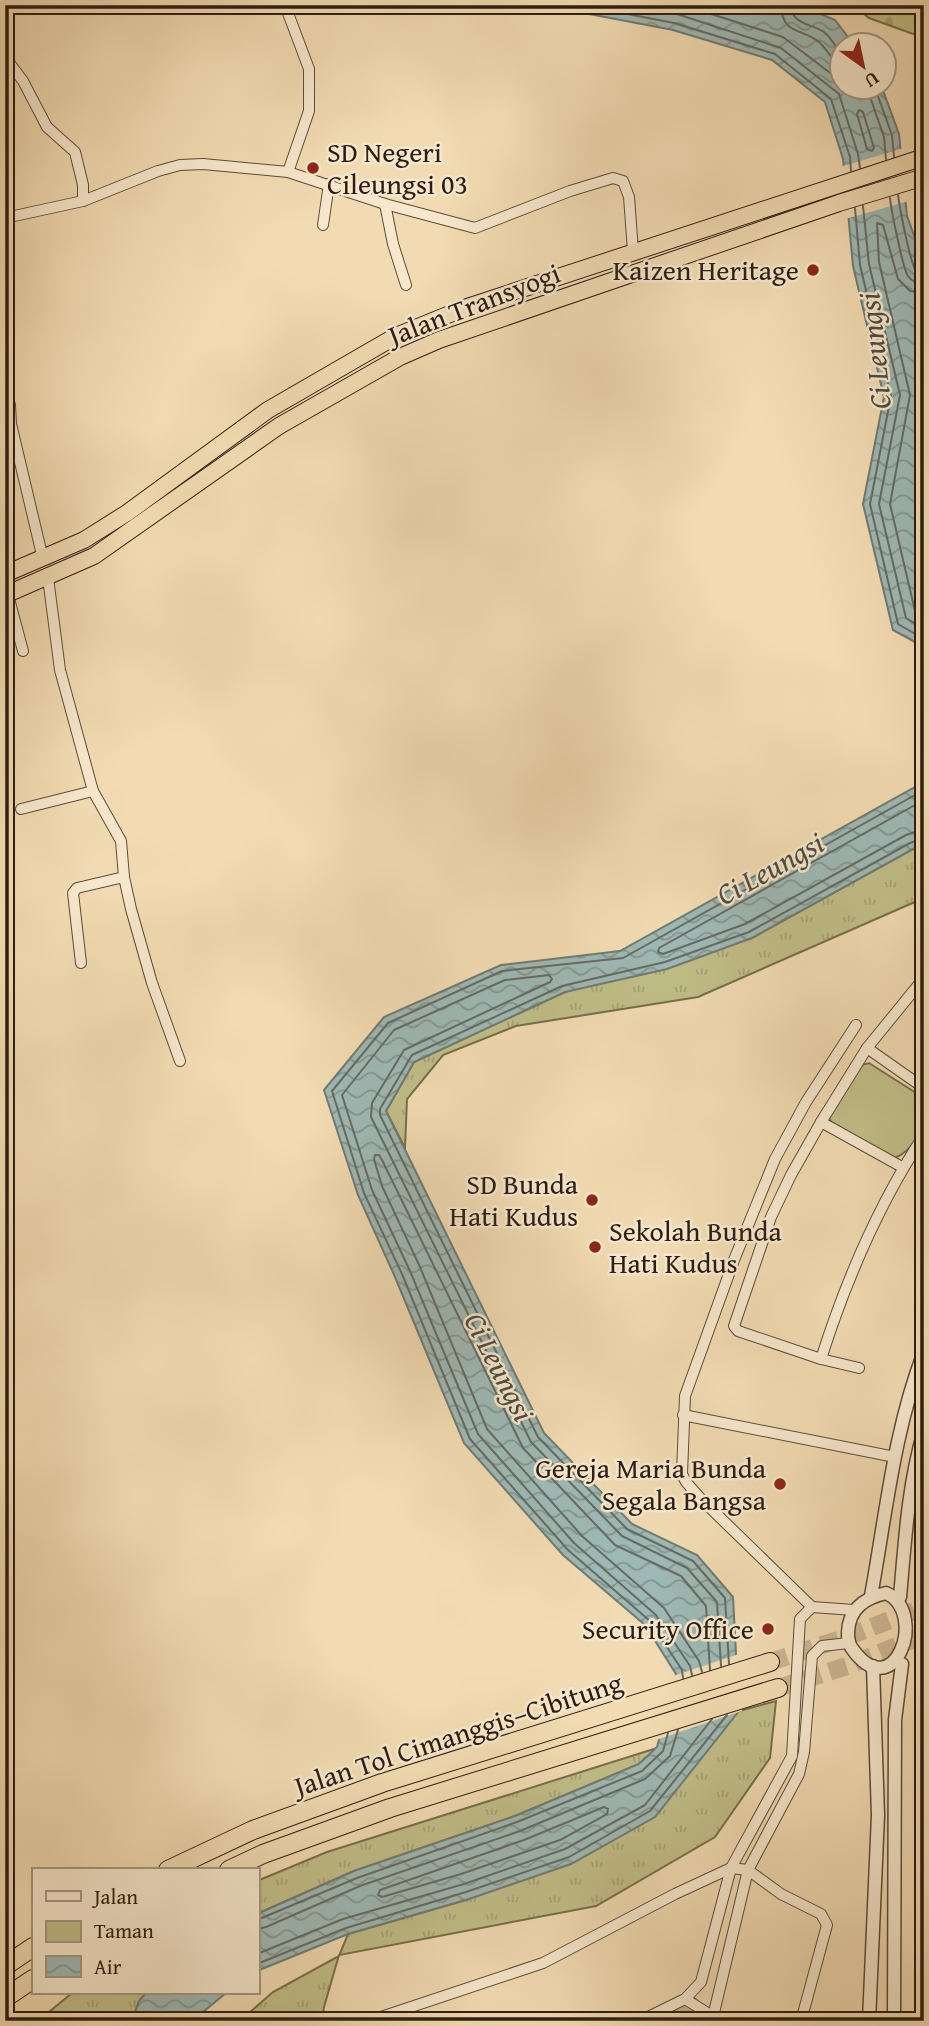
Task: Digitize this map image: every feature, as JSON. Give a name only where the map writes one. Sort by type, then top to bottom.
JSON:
[{"type":"highway","name":"Jalan Transyogi","points":[[5,574],[84,540],[127,513],[268,410],[396,336],[467,307],[921,158]]},
{"type":"highway","name":"Jalan Transyogi","points":[[7,595],[94,556],[279,426],[400,356],[439,340],[921,178]]},
{"type":"highway","points":[[157,491],[168,506]]},
{"type":"highway","name":"Jalan Tol Cimanggis–Cibitung","points":[[171,1868],[253,1830],[382,1783],[770,1662]]},
{"type":"highway","name":"Jalan Tol Cimanggis–Cibitung","points":[[233,1868],[264,1854],[390,1808],[778,1688]]},
{"type":"highway","points":[[5,1966],[32,1948]]},
{"type":"highway","points":[[5,1998],[32,1980]]},
{"type":"street","points":[[285,5],[309,69],[309,111],[288,172]]},
{"type":"street","points":[[5,57],[23,81],[47,127],[75,152],[83,185],[83,201]]},
{"type":"street","points":[[5,218],[83,201],[180,165],[203,164],[288,172],[384,204],[475,229],[570,191],[613,178],[623,181],[629,197],[633,251]]},
{"type":"street","points":[[323,225],[329,184]]},
{"type":"street","points":[[384,204],[406,285]]},
{"type":"street","points":[[5,394],[10,405],[11,424],[43,559]]},
{"type":"street","points":[[48,578],[60,670],[93,791],[121,841],[124,877],[152,983],[180,1061]]},
{"type":"street","points":[[7,595],[23,651]]},
{"type":"street","points":[[21,809],[93,791]]},
{"type":"street","points":[[80,963],[75,890],[124,877]]},
{"type":"street","points":[[859,1368],[821,1359],[738,1331],[734,1326],[771,1217],[821,1122],[867,1048],[924,978]]},
{"type":"street","points":[[854,1610],[812,1606],[686,1482],[681,1464],[685,1396],[775,1159],[823,1074],[856,1025]]},
{"type":"street","points":[[867,1048],[924,1088]]},
{"type":"street","points":[[821,1122],[902,1167]]},
{"type":"street","points":[[821,1359],[850,1275],[876,1218],[902,1167],[924,1135]]},
{"type":"street","points":[[871,1596],[895,1457],[912,1382],[924,1352]]},
{"type":"street","points":[[683,1415],[895,1457]]},
{"type":"street","points":[[900,1597],[906,1521],[924,1431]]},
{"type":"street","points":[[916,1610],[900,1597],[886,1594],[871,1596],[854,1610],[849,1621],[848,1643],[859,1657],[873,1666],[892,1667],[902,1664],[917,1650]]},
{"type":"street","points":[[640,2021],[685,1999],[701,1982],[731,1868],[792,1756],[800,1619],[812,1606]]},
{"type":"street","points":[[685,1999],[713,2019],[748,1870],[799,1774],[804,1752],[812,1656],[822,1646],[848,1643]]},
{"type":"street","points":[[894,2017],[895,1720],[902,1664]]},
{"type":"street","points":[[869,2017],[878,1815],[873,1666]]},
{"type":"street","points":[[369,2021],[542,1963],[731,1868],[748,1870],[781,1894],[821,1914],[827,1925],[801,2021]]},
{"type":"green space","points":[[853,5],[924,5],[924,34],[916,35],[869,18]]},
{"type":"green space","points":[[924,843],[924,898],[698,997],[516,1026],[443,1055],[407,1099],[405,1148],[386,1111],[414,1062],[565,992],[752,938]]},
{"type":"green space","points":[[869,1063],[924,1098],[924,1122],[920,1133],[907,1150],[896,1157],[891,1158],[834,1125],[829,1119],[830,1111],[862,1065]]},
{"type":"green space","points":[[776,1701],[770,1758],[715,1837],[596,1906],[339,1955],[348,1934],[469,1899],[739,1711]]},
{"type":"green space","points":[[657,1748],[639,1764],[515,1816],[354,1871],[259,1913],[259,1880],[327,1852]]},
{"type":"green space","points":[[339,1956],[322,2021],[240,2021],[273,1992]]},
{"type":"green space","points":[[71,1994],[145,1994],[139,2001],[132,2021],[38,2021]]},
{"type":"green space","points":[[693,1997],[706,2008],[703,2021],[652,2021]]},
{"type":"water","name":"Ci Leungsi","points":[[542,5],[800,5],[835,20],[844,32],[828,32],[828,102],[887,102],[899,134],[907,216],[916,241],[924,286],[924,647],[893,630],[863,504],[884,397],[853,266],[843,159],[825,102],[772,60],[673,30]]},
{"type":"water","name":"Ci Leungsi","points":[[924,782],[924,843],[752,938],[667,969],[565,992],[414,1062],[386,1111],[544,1433],[632,1524],[697,1555],[733,1597],[739,1711],[655,1817],[571,1864],[469,1899],[348,1934],[259,1970],[259,1913],[354,1871],[515,1816],[639,1764],[657,1747],[676,1674],[645,1625],[563,1555],[464,1443],[358,1195],[324,1090],[384,1017],[501,965],[620,951]]},
{"type":"water","points":[[145,1994],[225,1994],[192,2021],[132,2021],[139,2001]]},
{"type":"pier","points":[[904,148],[907,173],[843,191],[840,167]]},
{"type":"pier","points":[[907,176],[909,201],[845,219],[843,194]]},
{"type":"pier","points":[[739,1654],[742,1711],[656,1740],[673,1676]]},
{"type":"tunnel","points":[[770,1662],[841,1639],[924,1607]]},
{"type":"tunnel","points":[[778,1688],[850,1665],[924,1635]]},
{"type":"place","name":"SD Negeri Cileungsi 03","points":[[313,168]]},
{"type":"place","name":"Kaizen Heritage","points":[[813,270]]},
{"type":"place","name":"SD Bunda Hati Kudus","points":[[592,1200]]},
{"type":"place","name":"Sekolah Bunda Hati Kudus","points":[[595,1247]]},
{"type":"place","name":"Gereja Maria Bunda Segala Bangsa","points":[[780,1484]]},
{"type":"place","name":"Security Office","points":[[768,1629]]}]
